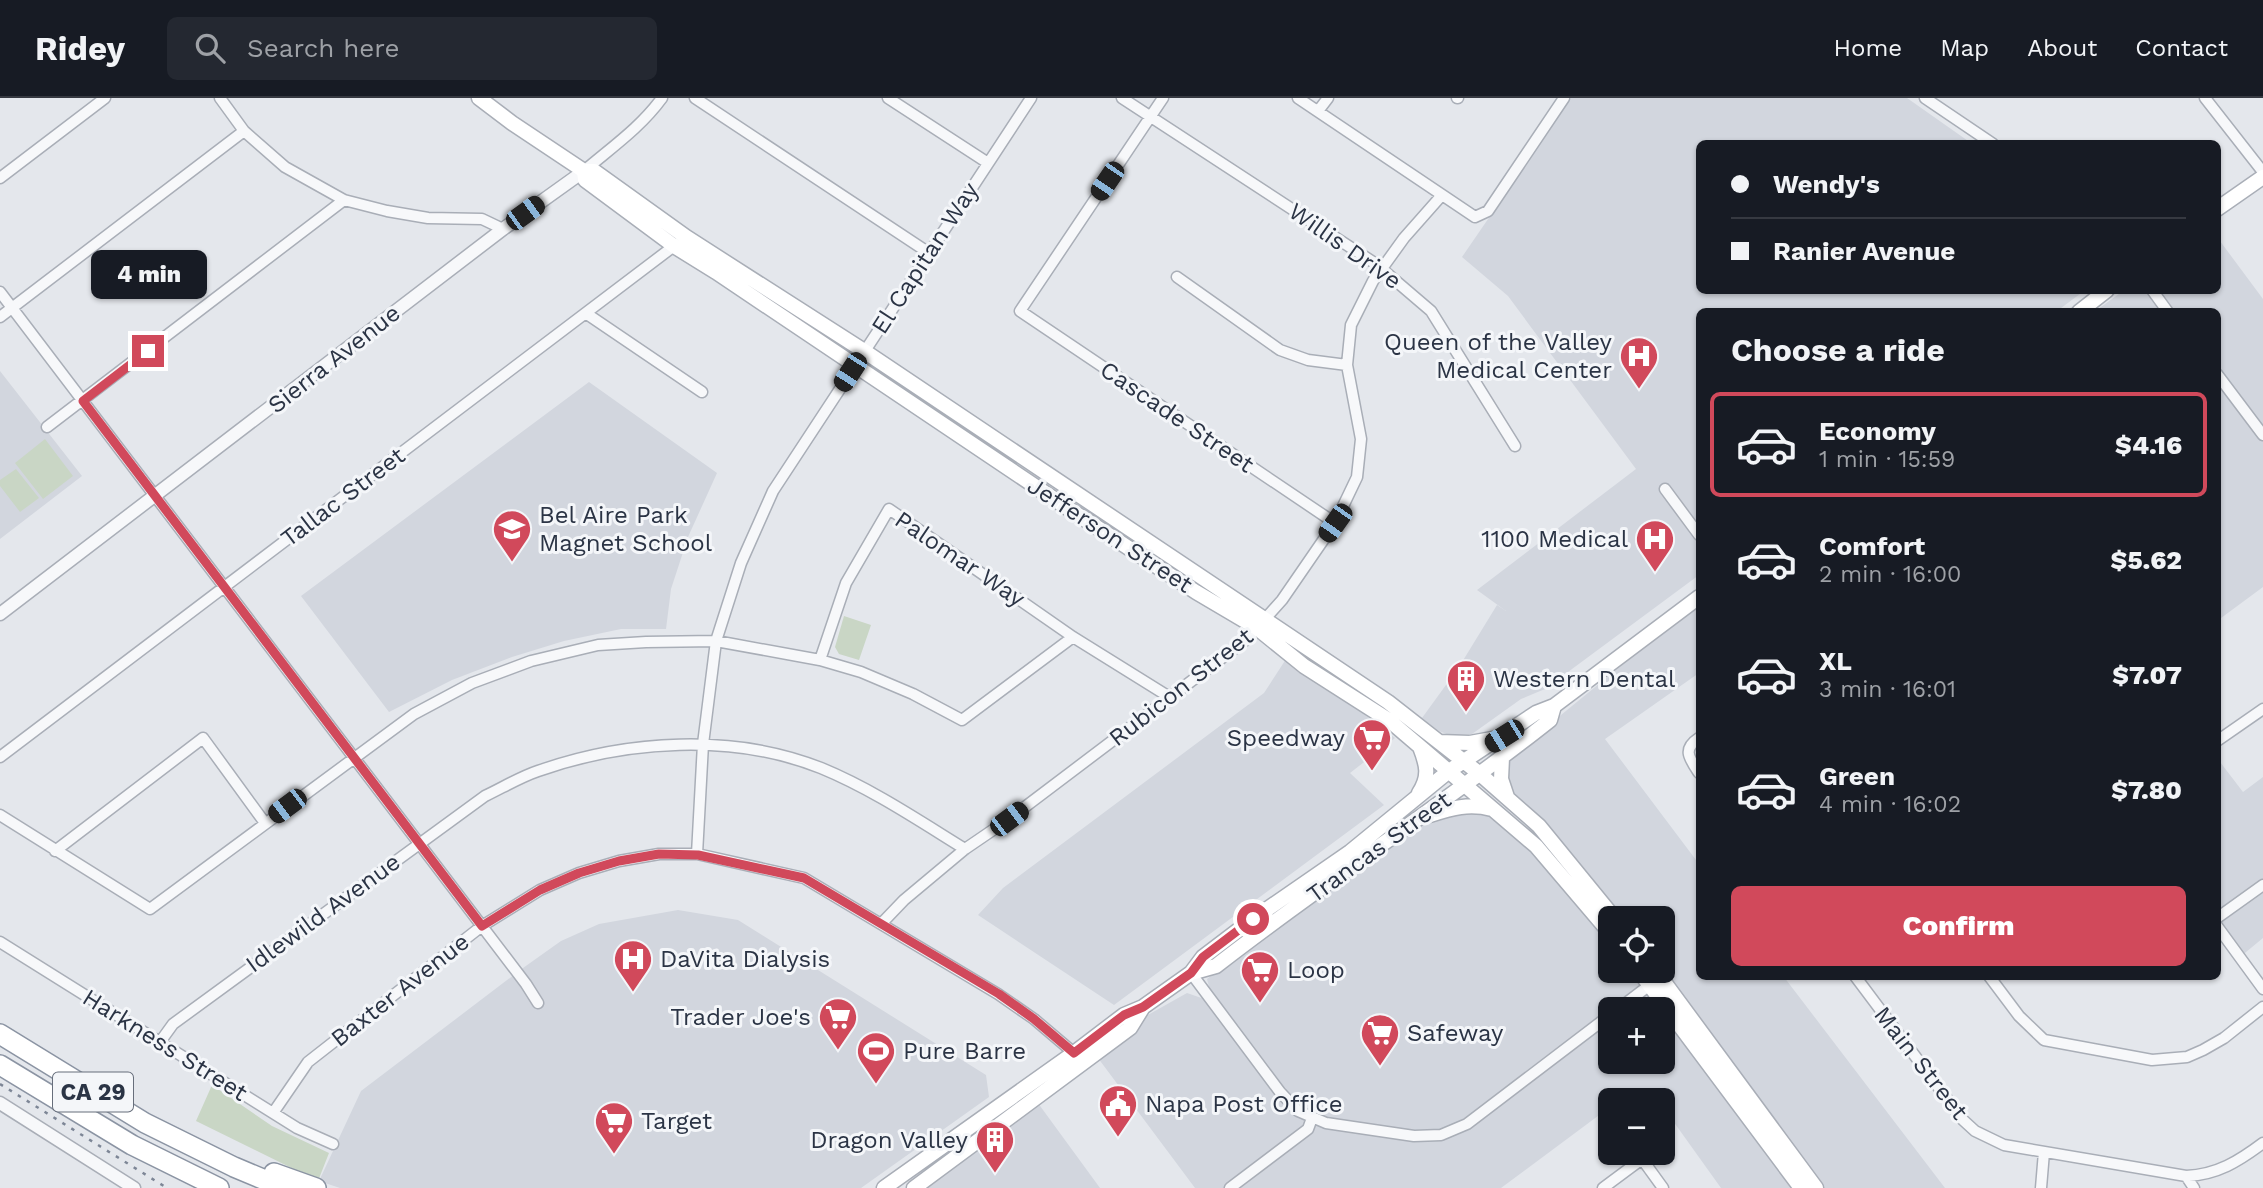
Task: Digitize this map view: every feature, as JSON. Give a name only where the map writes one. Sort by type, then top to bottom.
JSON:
[{"type":"highway","name":"CA 29","points":[[0,1034],[145,1123],[284,1188]]},
{"type":"highway","name":"CA 29","points":[[0,1065],[132,1145],[219,1188]]},
{"type":"highway","points":[[189,1144],[316,1188]]},
{"type":"highway","points":[[132,1145],[200,1188]]},
{"type":"main road","name":"Jefferson Street","points":[[480,98],[584,171],[594,171],[686,237],[864,351],[1216,588],[1261,623],[1304,666],[1390,721],[1536,846],[1598,919]]},
{"type":"main road","name":"Jefferson Street","points":[[584,171],[585,180],[674,246],[1184,585],[1261,623],[1388,702],[1480,774],[1539,826],[1604,906]]},
{"type":"main road","points":[[2221,206],[2263,174]]},
{"type":"main road","points":[[2084,308],[2102,294]]},
{"type":"main road","name":"Trancas Street","points":[[1191,973],[1216,966],[1277,920],[1312,887],[1350,859],[1350,852],[1449,771],[1536,713],[1553,706],[1696,599]]},
{"type":"main road","name":"Trancas Street","points":[[884,1188],[901,1183],[1124,1015],[1143,1007],[1191,973],[1203,957],[1465,786],[1550,720],[1553,706]]},
{"type":"main road","points":[[1438,741],[1470,743],[1504,736]]},
{"type":"main road","points":[[1415,800],[1427,777],[1420,746]]},
{"type":"main road","points":[[1502,758],[1501,779],[1508,799]]},
{"type":"main road","points":[[1413,821],[1457,806],[1472,805],[1493,809]]},
{"type":"main road","points":[[1659,983],[1805,1186]]},
{"type":"main road","name":"Trancas Street","points":[[914,1188],[1130,1028],[1143,1007]]},
{"type":"main road","points":[[1043,1092],[1045,1083],[1070,1062],[1074,1053]]},
{"type":"street","points":[[0,178],[105,98]]},
{"type":"street","points":[[220,98],[244,131],[285,167],[344,200],[428,218],[482,219],[503,229]]},
{"type":"street","name":"Sierra Avenue","points":[[0,614],[503,229],[626,139],[662,98]]},
{"type":"street","points":[[695,98],[929,253]]},
{"type":"street","points":[[888,98],[988,163]]},
{"type":"street","name":"El Capitan Way","points":[[698,855],[703,744],[716,641],[741,562],[774,491],[1031,98]]},
{"type":"street","name":"Willis Drive","points":[[1122,98],[1382,268],[1431,311],[1516,446]]},
{"type":"street","points":[[1150,116],[1163,98]]},
{"type":"street","points":[[1298,98],[1475,217],[1488,211],[1564,98]]},
{"type":"street","points":[[1318,111],[1328,98]]},
{"type":"street","points":[[1926,98],[1987,140]]},
{"type":"street","points":[[2205,98],[2263,174]]},
{"type":"street","name":"Cascade Street","points":[[1150,116],[1020,311],[1335,523]]},
{"type":"street","points":[[0,317],[244,131]]},
{"type":"street","name":"Rubicon Street","points":[[881,924],[904,900],[965,849],[1009,819],[1247,639],[1282,600],[1335,523],[1357,477],[1361,439],[1347,365],[1350,325],[1382,268],[1442,195]]},
{"type":"street","points":[[47,428],[344,200]]},
{"type":"street","name":"Tallac Street","points":[[0,757],[686,237]]},
{"type":"street","points":[[1177,277],[1280,350],[1308,360],[1347,365]]},
{"type":"street","points":[[0,292],[538,1003]]},
{"type":"street","points":[[587,314],[702,393]]},
{"type":"street","points":[[2221,379],[2263,435]]},
{"type":"street","points":[[1665,489],[1696,531]]},
{"type":"street","name":"Palomar Way","points":[[820,660],[846,583],[889,509],[1073,637],[1171,698]]},
{"type":"street","points":[[0,815],[150,909],[414,714],[472,683],[531,661],[598,645],[716,641],[820,660],[861,672],[913,694],[962,720],[1073,637]]},
{"type":"street","points":[[2221,738],[2263,709]]},
{"type":"street","points":[[55,851],[202,738],[265,823]]},
{"type":"street","points":[[1696,740],[1687,751],[1696,768]]},
{"type":"street","name":"Idlewild Avenue","points":[[160,1042],[173,1024],[485,796],[537,771],[593,755],[703,744],[772,753],[820,768],[867,790],[965,849]]},
{"type":"street","name":"Baxter Avenue","points":[[272,1113],[308,1062],[482,926],[540,890],[579,873],[619,861],[659,854],[698,855],[804,878],[999,994],[1074,1053]]},
{"type":"street","points":[[2221,915],[2263,885]]},
{"type":"street","points":[[2221,931],[2263,989]]},
{"type":"street","name":"Harkness Street","points":[[0,942],[272,1113],[333,1144]]},
{"type":"street","points":[[1191,973],[1288,1102],[1298,1111],[1326,1123],[1400,1135],[1421,1137],[1453,1131],[1467,1124],[1598,1024]]},
{"type":"street","name":"Main Street","points":[[1858,980],[1975,1131],[2004,1145],[2186,1176]]},
{"type":"street","points":[[1992,980],[2018,1016],[2044,1040],[2152,1060],[2187,1056],[2203,1050],[2224,1038],[2263,1007]]},
{"type":"street","points":[[1632,997],[1649,983]]},
{"type":"street","points":[[0,1103],[134,1188]]},
{"type":"street","points":[[1230,1188],[1308,1129],[1312,1118]]},
{"type":"street","points":[[2194,1188],[2186,1176],[2215,1172],[2238,1161],[2263,1143]]},
{"type":"street","points":[[2041,1188],[2044,1152]]},
{"type":"street","points":[[1604,1188],[1642,1159],[1663,1188]]},
{"type":"shaded area","name":"Queen of the Valley Medical Center","points":[[1571,98],[1907,98],[1967,140],[1696,140],[1696,294],[2080,294],[2061,308],[1696,308],[1696,577],[1545,689],[1521,699],[1472,734],[1449,735],[1422,718],[1459,667],[1497,605],[1506,611],[1477,590],[1636,469],[1508,296],[1462,257]]},
{"type":"shaded area","points":[[2221,242],[2263,299],[2263,587],[2221,618],[2221,308],[2100,308],[2119,294],[2221,294]]},
{"type":"shaded area","points":[[0,371],[82,476],[0,539]]},
{"type":"shaded area","name":"Bel Aire Park Magnet School","points":[[589,382],[717,473],[688,537],[671,589],[666,629],[621,629],[564,641],[452,680],[389,712],[301,596]]},
{"type":"shaded area","points":[[1696,609],[1696,675],[1605,739],[1696,860],[1696,980],[1786,980],[1945,1188],[1816,1188],[1671,983],[1675,983],[1675,906],[1603,906],[1508,799],[1502,758],[1561,715],[1644,647]]},
{"type":"shaded area","points":[[1288,656],[1395,738],[1350,773],[1384,805],[1114,1005],[978,915],[1003,888],[1264,693]]},
{"type":"shaded area","points":[[2221,763],[2243,792],[2263,777],[2263,938],[2240,957],[2221,931]]},
{"type":"shaded area","points":[[1448,809],[1493,809],[1598,920],[1598,983],[1647,983],[1658,997],[1598,997],[1598,1074],[1675,1074],[1675,1020],[1801,1188],[1721,1188],[1675,1124],[1675,1088],[1598,1088],[1598,1116],[1501,1188],[1195,1188],[1095,1054],[1146,1016],[1187,993],[1213,1002],[1207,979],[1250,944],[1415,826]]},
{"type":"shaded area","points":[[678,910],[738,920],[986,1075],[989,1097],[861,1188],[340,1188],[319,1181],[361,1091],[523,968],[561,941],[599,924]]},
{"type":"shaded area","points":[[1035,1099],[1100,1188],[914,1188]]},
{"type":"green space","points":[[45,439],[73,476],[43,499],[15,463]]},
{"type":"green space","points":[[16,469],[39,498],[20,512],[0,486],[0,480]]},
{"type":"green space","points":[[844,616],[871,625],[859,660],[839,654],[835,647]]},
{"type":"green space","points":[[212,1085],[272,1126],[329,1153],[318,1181],[196,1121]]},
{"type":"railway","points":[[0,1084],[167,1188]]},
{"type":"place","name":"Queen of the Valley Medical Center","points":[[1639,390]]},
{"type":"place","name":"Bel Aire Park Magnet School","points":[[512,563]]},
{"type":"place","name":"1100 Medical","points":[[1655,573]]},
{"type":"place","name":"Western Dental","points":[[1466,713]]},
{"type":"place","name":"Speedway","points":[[1372,772]]},
{"type":"place","name":"DaVita Dialysis","points":[[633,993]]},
{"type":"place","name":"Loop","points":[[1260,1004]]},
{"type":"place","name":"Trader Joe's","points":[[838,1051]]},
{"type":"place","name":"Safeway","points":[[1380,1067]]},
{"type":"place","name":"Pure Barre","points":[[876,1085]]},
{"type":"place","name":"Napa Post Office","points":[[1118,1138]]},
{"type":"place","name":"Target","points":[[614,1155]]},
{"type":"place","name":"Dragon Valley","points":[[995,1174]]},
{"type":"route","points":[[148,351],[83,401],[482,926],[540,890],[579,873],[619,861],[659,854],[698,855],[804,878],[999,994],[1074,1053],[1124,1015],[1143,1007],[1191,973],[1203,957],[1253,919]]}]
